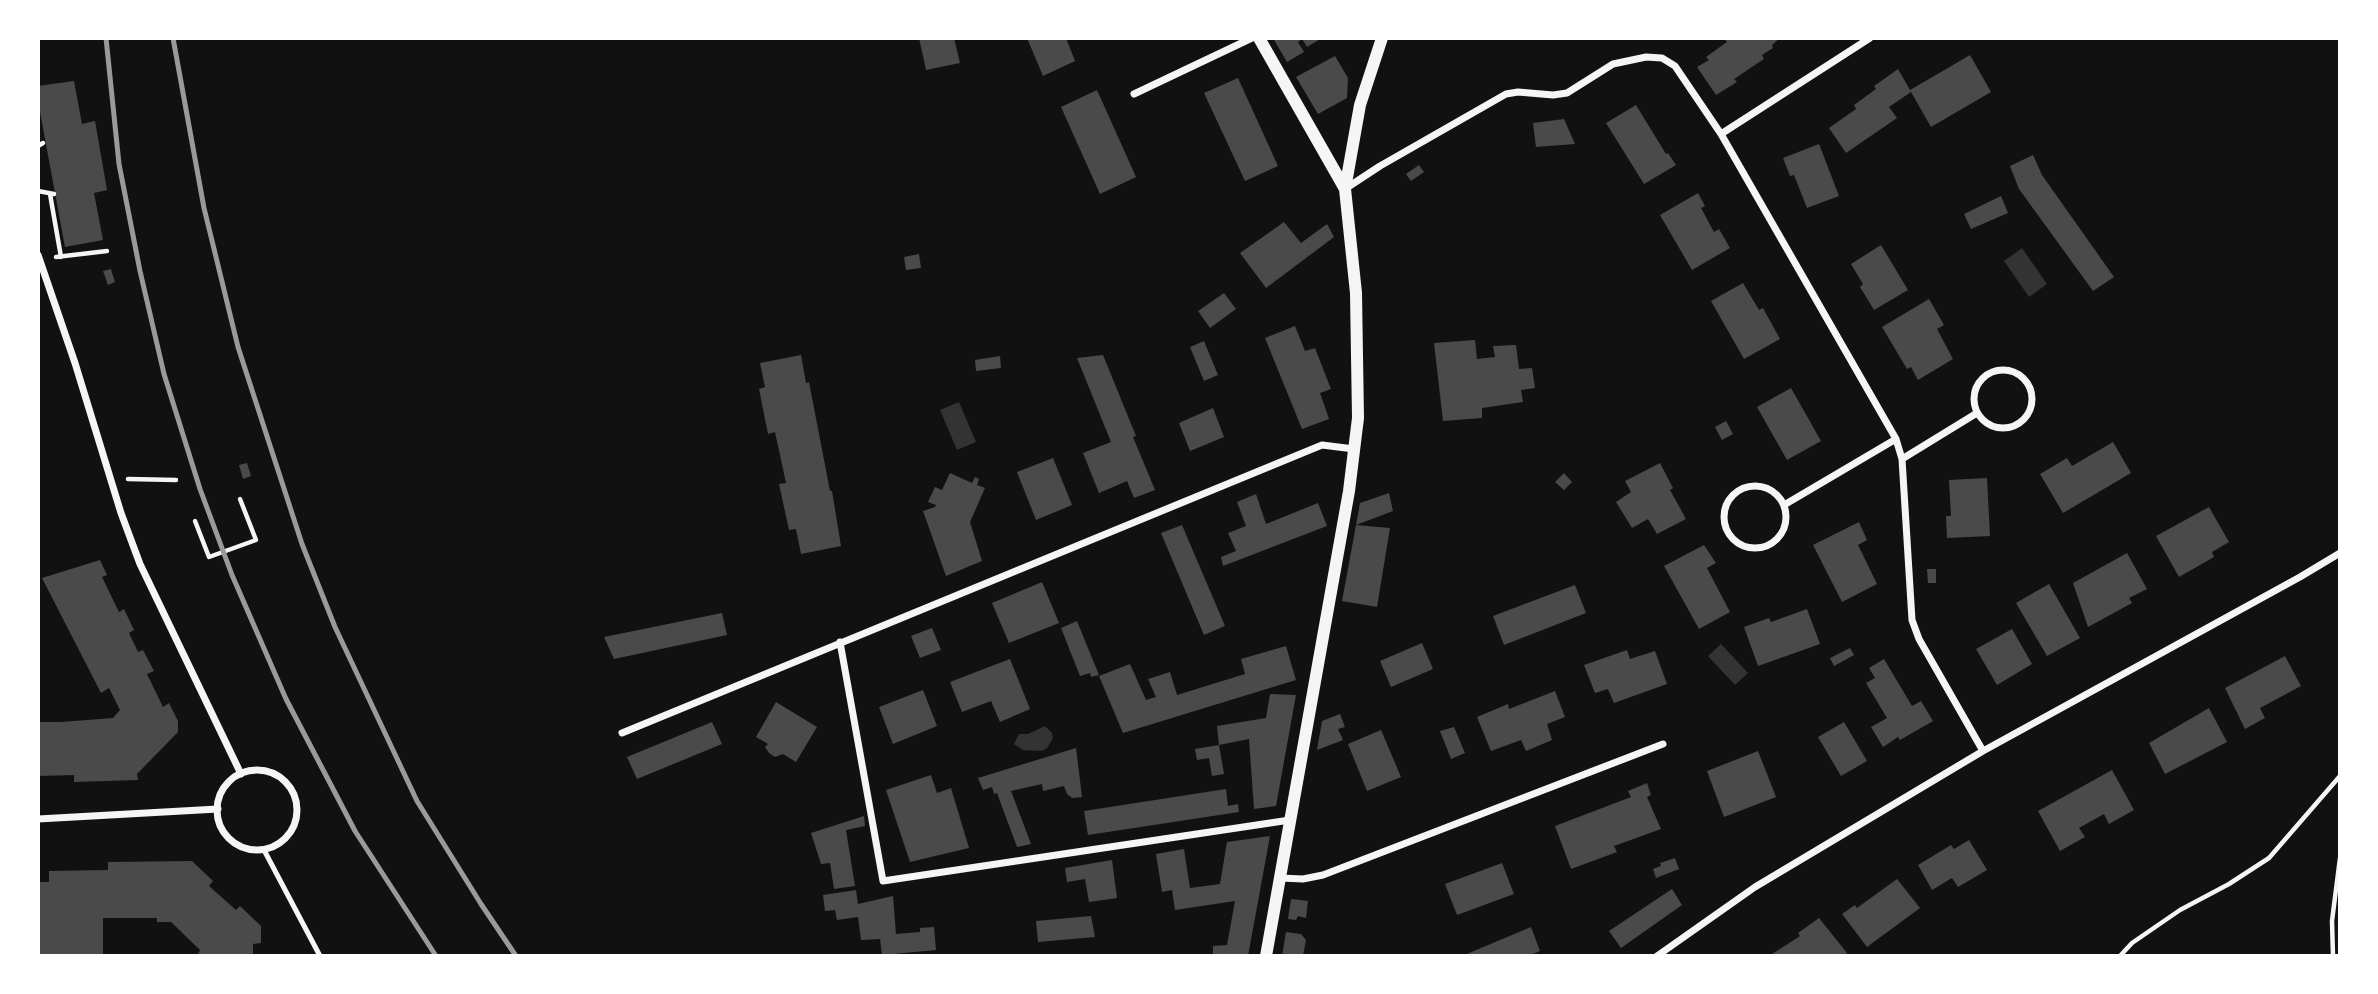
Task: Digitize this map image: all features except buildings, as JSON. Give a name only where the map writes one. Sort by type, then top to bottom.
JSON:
[{"type":"street","points":[[1134,94],[1252,38]]},
{"type":"street","points":[[1259,38],[1345,189]]},
{"type":"street","points":[[1266,956],[1349,491],[1358,418],[1356,293],[1345,189],[1360,104],[1382,38]]},
{"type":"street","points":[[1721,134],[1870,38]]},
{"type":"street","points":[[1345,189],[1506,94],[1567,93],[1613,64],[1646,57],[1662,58],[1675,66],[1721,134],[1896,439],[1902,459],[1912,620],[1919,639],[1983,751]]},
{"type":"street","points":[[40,257],[139,564],[241,774]]},
{"type":"street","points":[[2011,370],[2027,382],[2032,400],[2026,418],[2018,424],[2000,428],[1991,426],[1977,413],[1973,404],[1976,384],[1992,371],[2011,370]]},
{"type":"street","points":[[1902,459],[1977,413]]},
{"type":"street","points":[[1784,505],[1896,439]]},
{"type":"street","points":[[622,733],[1322,445],[1354,449]]},
{"type":"street","points":[[1751,486],[1771,491],[1784,505],[1785,526],[1780,535],[1764,547],[1743,546],[1728,532],[1724,512],[1727,502],[1742,489],[1751,486]]},
{"type":"street","points":[[1657,956],[1755,887],[1983,751],[2340,553]]},
{"type":"street","points":[[840,642],[883,881],[1291,820]]},
{"type":"street","points":[[1280,878],[1303,879],[1323,875],[1663,744]]},
{"type":"street","points":[[255,771],[270,773],[284,780],[293,792],[298,806],[296,821],[289,835],[278,845],[264,850],[250,850],[237,845],[226,835],[219,823],[218,810],[224,789],[241,774],[255,771]]},
{"type":"street","points":[[38,819],[218,810]]},
{"type":"lane","points":[[264,850],[320,956]]},
{"type":"path","points":[[38,191],[52,194],[61,257]]},
{"type":"path","points":[[40,257],[107,251]]},
{"type":"path","points":[[120,479],[176,481]]},
{"type":"path","points":[[195,521],[209,557],[256,540],[240,499]]},
{"type":"path","points":[[2120,956],[2132,943],[2180,910],[2229,884],[2269,858],[2340,776]]},
{"type":"path","points":[[2333,956],[2332,921],[2340,858]]},
{"type":"shaded area","points":[[2022,248],[2047,284],[2029,297],[2004,261]]},
{"type":"shaded area","points":[[959,402],[976,442],[957,450],[940,410]]},
{"type":"shaded area","points":[[1721,644],[1748,673],[1735,685],[1708,656]]},
{"type":"shaded area","points":[[1045,726],[1053,738],[1042,751],[1023,750],[1014,744],[1019,734],[1028,734]]},
{"type":"railway","points":[[106,38],[119,164],[140,271],[164,374],[200,489],[232,575],[286,699],[355,831],[436,956]]},
{"type":"railway","points":[[173,38],[204,208],[238,347],[302,544],[335,627],[417,801],[516,956]]}]
